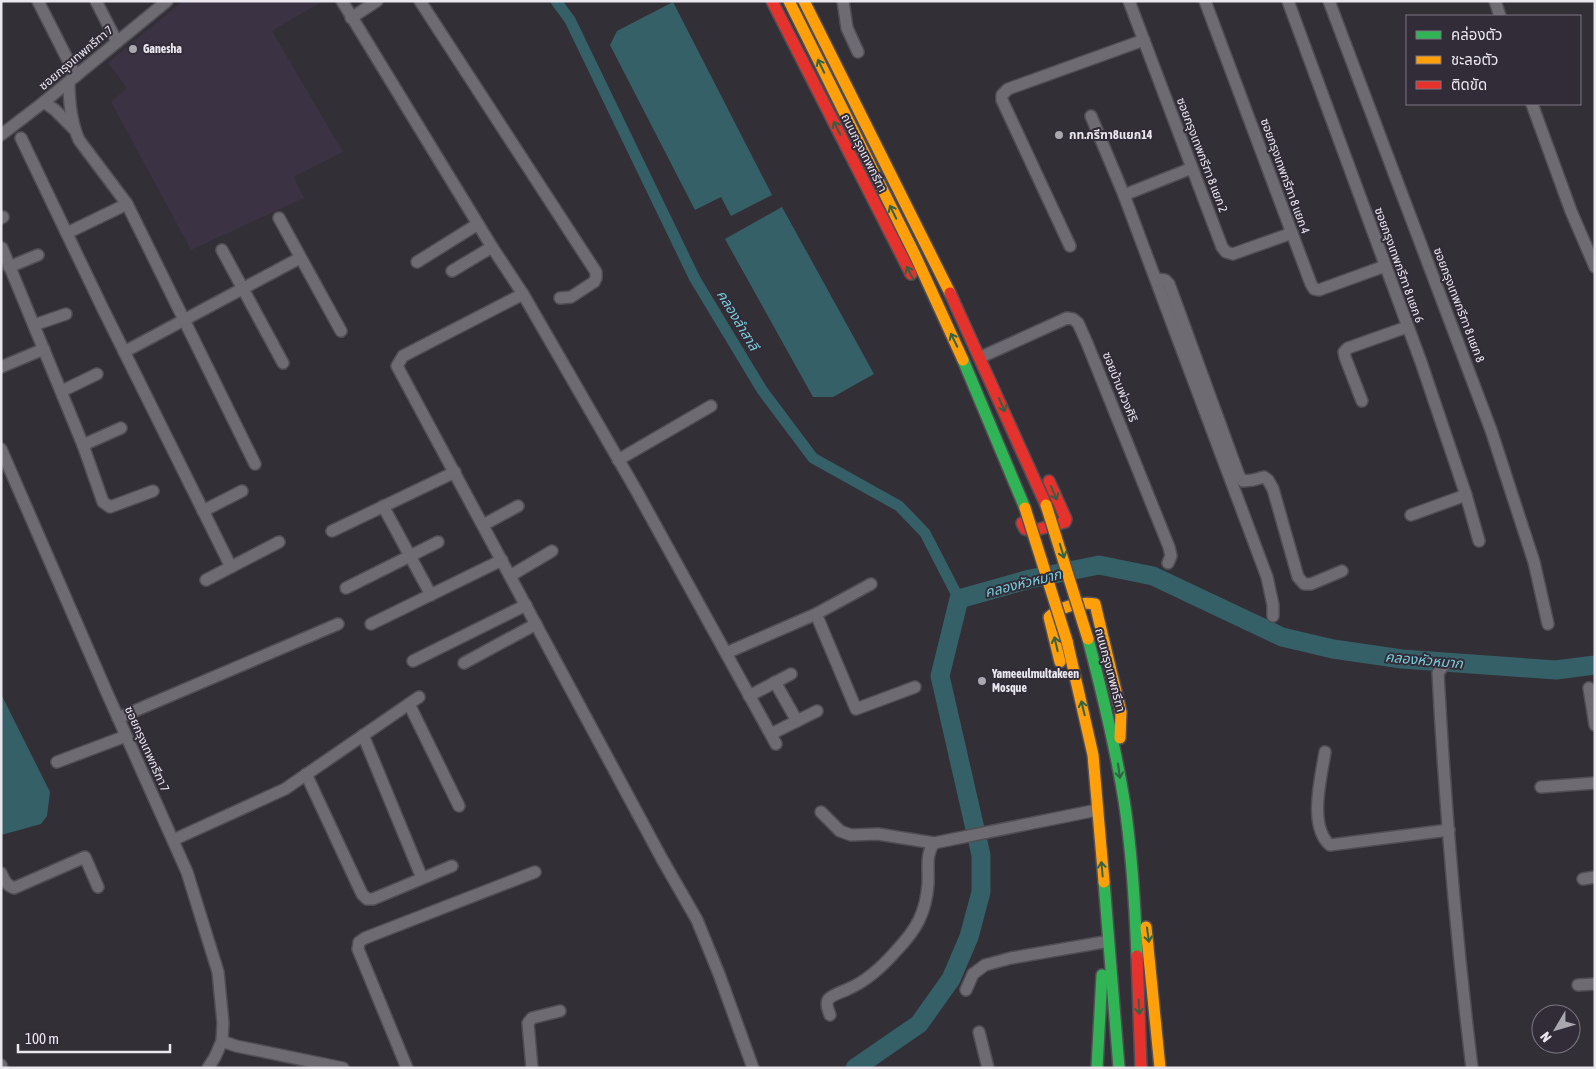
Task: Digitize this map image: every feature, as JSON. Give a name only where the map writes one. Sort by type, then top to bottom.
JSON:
[{"type":"main road","name":"ถนนกรุงเทพกรีฑา","points":[[772,1],[925,302],[939,310]]},
{"type":"main road","name":"ถนนกรุงเทพกรีฑา","points":[[789,1],[915,256],[968,370],[1025,508],[1067,641],[1093,755],[1119,1068]]},
{"type":"main road","name":"ถนนกรุงเทพกรีฑา","points":[[804,1],[926,250],[955,303],[982,359],[1046,504],[1088,638],[1115,746],[1131,853],[1137,948],[1141,1068]]},
{"type":"main road","name":"ถนนกรุงเทพกรีฑา","points":[[816,1],[955,284],[955,303]]},
{"type":"main road","points":[[982,359],[997,368]]},
{"type":"main road","points":[[968,370],[965,390],[1025,530],[1028,531],[1065,522],[1066,519],[1046,474]]},
{"type":"main road","points":[[1093,755],[1082,745],[1076,728],[1050,617],[1055,612],[1088,602],[1095,604],[1097,608],[1121,712],[1121,736],[1115,746]]},
{"type":"main road","points":[[1131,853],[1147,933],[1160,1068]]},
{"type":"main road","points":[[1097,1068],[1106,917]]},
{"type":"street","points":[[38,1],[73,79],[69,99],[74,129],[79,140],[127,204],[255,464]]},
{"type":"street","points":[[96,1],[117,42]]},
{"type":"street","name":"ซอยกรุงเทพกรีฑา 7","points":[[1,135],[73,79],[167,1]]},
{"type":"street","points":[[342,1],[492,247],[523,294],[618,460],[773,739],[797,721],[817,711]]},
{"type":"street","points":[[351,18],[377,1]]},
{"type":"street","points":[[420,1],[596,272],[594,282],[571,297],[560,298]]},
{"type":"street","points":[[843,1],[847,28],[858,52]]},
{"type":"street","name":"ซอยกรุงเทพกรีฑา 8 แยก 2","points":[[1129,1],[1222,247],[1226,252],[1233,254],[1292,233]]},
{"type":"street","name":"ซอยกรุงเทพกรีฑา 8 แยก 4","points":[[1206,1],[1314,289],[1319,290],[1385,266]]},
{"type":"street","name":"ซอยกรุงเทพกรีฑา 8 แยก 6","points":[[1288,1],[1421,362],[1466,495],[1479,541]]},
{"type":"street","name":"ซอยกรุงเทพกรีฑา 8 แยก 8","points":[[1329,1],[1491,430],[1534,562],[1548,624]]},
{"type":"street","points":[[1495,1],[1500,15]]},
{"type":"street","points":[[1070,246],[1002,100],[1002,95],[1008,89],[1144,40]]},
{"type":"street","points":[[44,102],[74,129]]},
{"type":"street","points":[[1532,105],[1571,211],[1595,266]]},
{"type":"street","points":[[1092,116],[1156,279],[1267,577],[1273,605],[1273,616]]},
{"type":"street","points":[[21,138],[124,352],[231,567]]},
{"type":"street","points":[[1124,195],[1192,168]]},
{"type":"street","points":[[67,233],[127,204]]},
{"type":"street","points":[[279,218],[341,331]]},
{"type":"street","points":[[417,262],[478,224]]},
{"type":"street","points":[[452,271],[492,247]]},
{"type":"street","points":[[2,248],[62,391],[103,502],[106,506],[110,507],[153,491]]},
{"type":"street","points":[[222,250],[283,363]]},
{"type":"street","points":[[9,267],[38,255]]},
{"type":"street","points":[[124,352],[300,258]]},
{"type":"street","points":[[1156,279],[1165,280],[1169,284],[1239,476],[1243,481],[1264,477],[1273,489],[1298,577],[1304,584],[1311,584],[1342,571]]},
{"type":"street","points":[[523,294],[403,356],[397,366],[662,859],[697,920],[720,974],[754,1068]]},
{"type":"street","points":[[34,325],[66,314]]},
{"type":"street","name":"ซอยบ้านพ่วงศิริ","points":[[982,359],[1067,318],[1073,319],[1078,323],[1088,343],[1169,547],[1171,556],[1168,563]]},
{"type":"street","points":[[1362,401],[1344,352],[1348,348],[1408,328]]},
{"type":"street","points":[[1,368],[44,349]]},
{"type":"street","points":[[62,391],[97,374]]},
{"type":"street","points":[[618,460],[711,406]]},
{"type":"street","points":[[83,445],[121,428]]},
{"type":"street","name":"ซอยกรุงเทพกรีฑา 7","points":[[1,448],[187,872],[218,972],[223,1023],[222,1041],[208,1068]]},
{"type":"street","points":[[332,530],[455,472]]},
{"type":"street","points":[[203,511],[242,491]]},
{"type":"street","points":[[1411,515],[1466,495]]},
{"type":"street","points":[[383,506],[432,595]]},
{"type":"street","points":[[483,524],[518,506]]},
{"type":"street","points":[[206,580],[279,542]]},
{"type":"street","points":[[346,588],[438,542]]},
{"type":"street","points":[[510,576],[552,551]]},
{"type":"street","points":[[371,624],[502,560]]},
{"type":"street","points":[[726,653],[816,614],[871,584]]},
{"type":"street","points":[[413,661],[526,605]]},
{"type":"street","points":[[816,614],[856,709],[915,687]]},
{"type":"street","points":[[118,718],[338,624]]},
{"type":"street","points":[[464,662],[536,624]]},
{"type":"street","points":[[1444,665],[1438,673],[1461,974],[1472,1068]]},
{"type":"street","points":[[749,696],[791,674]]},
{"type":"street","points":[[775,682],[797,721]]},
{"type":"street","points":[[1589,688],[1595,725]]},
{"type":"street","points":[[173,840],[285,789],[414,700],[458,806]]},
{"type":"street","points":[[363,735],[422,878]]},
{"type":"street","points":[[57,762],[126,736]]},
{"type":"street","points":[[1325,752],[1317,800],[1320,833],[1330,845],[1449,830]]},
{"type":"street","points":[[306,774],[362,894],[367,899],[374,899],[452,866]]},
{"type":"street","points":[[1541,787],[1595,782]]},
{"type":"street","points":[[821,812],[840,831],[851,835],[887,835],[934,843],[1097,810]]},
{"type":"street","points":[[830,1015],[826,1004],[828,1001],[832,997],[857,985],[881,967],[906,940],[919,922],[926,905],[929,849],[934,843]]},
{"type":"street","points":[[1,873],[5,882],[14,888],[86,857],[98,887]]},
{"type":"street","points":[[407,1068],[358,949],[359,942],[535,872]]},
{"type":"street","points":[[966,990],[973,974],[985,965],[1011,958],[1104,942]]},
{"type":"street","points":[[1578,985],[1595,984]]},
{"type":"street","points":[[532,1068],[528,1023],[532,1018],[560,1011]]},
{"type":"street","points":[[979,1032],[988,1068]]},
{"type":"street","points":[[222,1041],[236,1046],[343,1068]]},
{"type":"shaded area","points":[[183,1],[323,1],[272,31],[343,152],[294,177],[304,198],[191,250],[111,102],[127,88],[108,63]]},
{"type":"water","points":[[673,2],[772,195],[731,216],[721,197],[695,210],[610,45],[617,31]]},
{"type":"water","points":[[782,207],[874,374],[833,397],[813,397],[725,239]]},
{"type":"water","points":[[1,694],[50,792],[47,816],[41,824],[1,835]]},
{"type":"waterway","name":"คลองลำสาลี","points":[[556,1],[570,20],[695,279],[762,390],[813,458],[899,506],[925,533],[959,599]]},
{"type":"waterway","name":"คลองหัวหมาก","points":[[855,1068],[919,1024],[951,979],[969,937],[981,892],[981,855],[940,676],[959,599],[1030,579],[1099,565],[1153,576],[1282,637],[1333,649],[1402,659],[1556,670],[1595,665]]},
{"type":"traffic: fast","points":[[963,360],[1025,508]]},
{"type":"traffic: fast","points":[[1088,639],[1117,759],[1124,800],[1133,878],[1137,956]]},
{"type":"traffic: fast","points":[[1104,882],[1119,1068]]},
{"type":"traffic: fast","points":[[1097,1068],[1102,975]]},
{"type":"traffic: slow","points":[[789,1],[915,255],[963,360]]},
{"type":"traffic: slow","points":[[804,1],[950,293]]},
{"type":"traffic: slow","points":[[1046,505],[1088,639]]},
{"type":"traffic: slow","points":[[1025,508],[1067,641]]},
{"type":"traffic: slow","points":[[1060,662],[1049,617],[1059,610],[1070,606],[1083,603],[1095,604],[1121,712],[1120,738]]},
{"type":"traffic: slow","points":[[1067,641],[1093,755],[1104,882]]},
{"type":"traffic: slow","points":[[1146,927],[1160,1068]]},
{"type":"traffic: jam","points":[[772,1],[911,274]]},
{"type":"traffic: jam","points":[[950,293],[1046,505]]},
{"type":"traffic: jam","points":[[1022,523],[1025,529],[1032,531],[1065,522],[1066,519],[1049,481]]},
{"type":"traffic: jam","points":[[1137,956],[1141,1068]]},
{"type":"place","name":"Ganesha","points":[[133,49]]},
{"type":"place","name":"กท.กรีฑา8แยก14","points":[[1059,135]]},
{"type":"place","name":"Yameeulmultakeen Mosque","points":[[982,681]]}]
